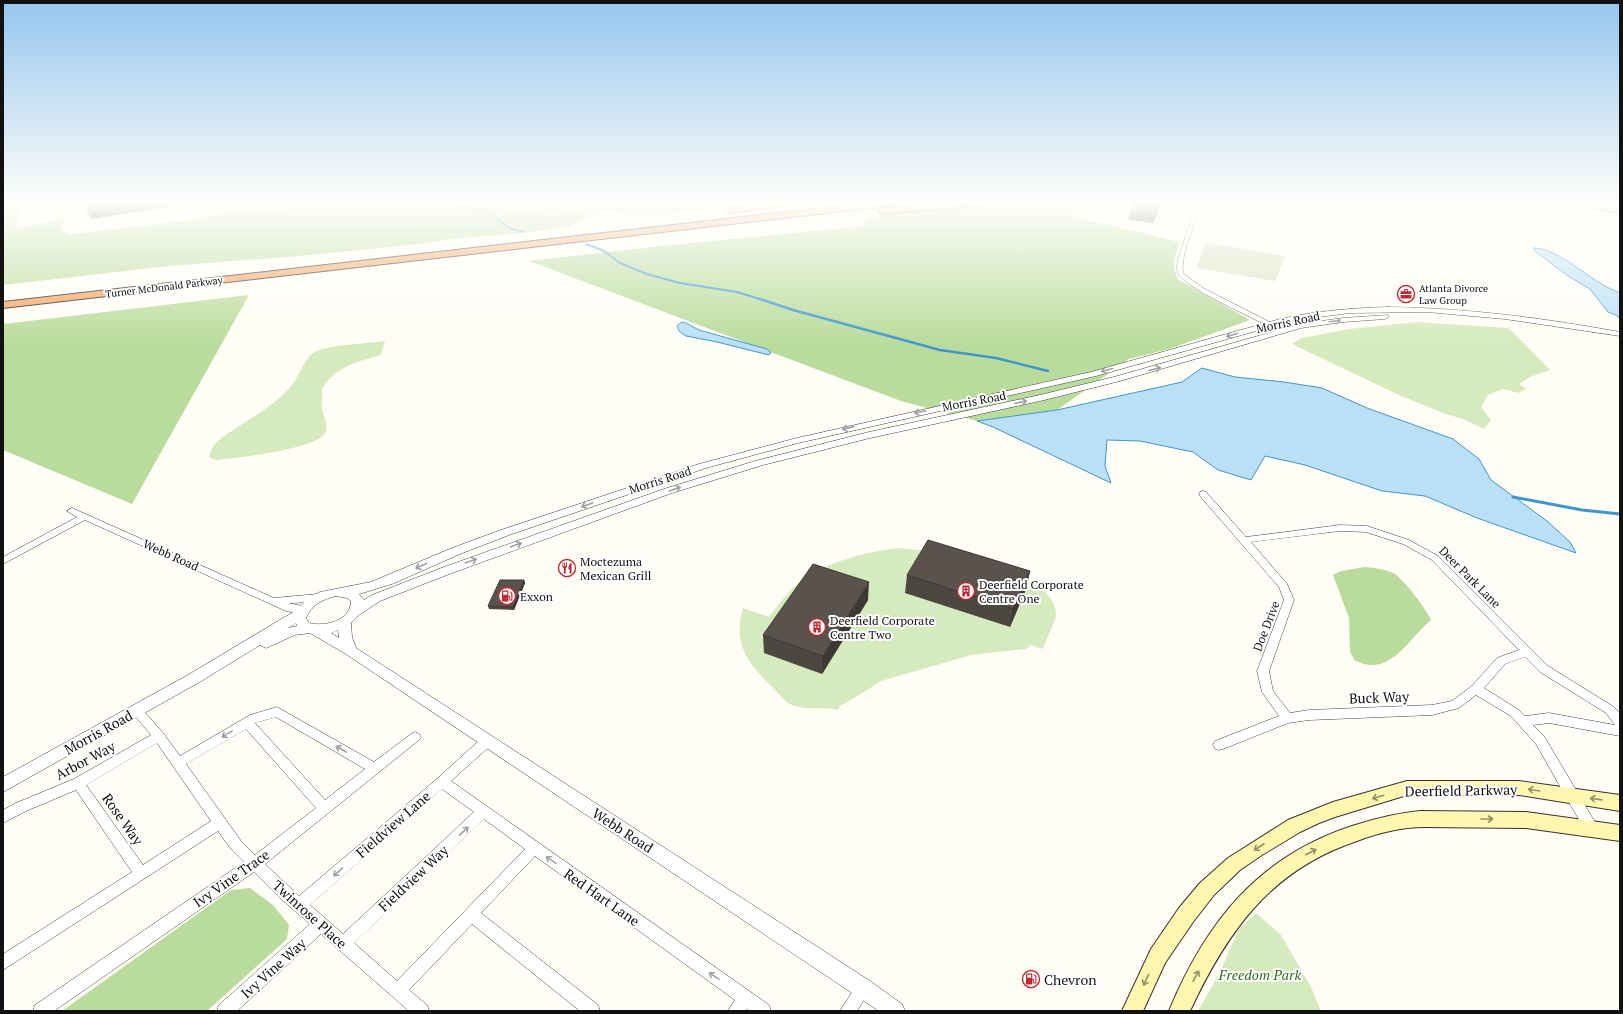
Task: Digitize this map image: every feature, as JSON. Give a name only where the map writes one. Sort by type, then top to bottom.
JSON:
[{"type":"highway","name":"Turner McDonald Parkway","points":[[3,298],[429,249]]},
{"type":"highway","name":"Turner McDonald Parkway","points":[[3,305],[490,249]]},
{"type":"main road","name":"Deerfield Parkway","points":[[1132,1011],[1158,956],[1196,901],[1234,864],[1294,826],[1333,810],[1406,788],[1520,788],[1620,803]]},
{"type":"main road","points":[[1179,1011],[1212,948],[1238,911],[1252,895],[1283,868],[1300,857],[1320,848],[1364,831],[1411,820],[1512,819],[1591,828],[1620,833]]},
{"type":"street","points":[[1184,249],[1180,264],[1181,274],[1189,281],[1201,289],[1283,331]]},
{"type":"street","name":"Morris Road","points":[[3,785],[194,679],[222,660],[281,626],[302,612],[318,598],[331,593],[374,587],[457,550],[658,480],[781,444],[1092,374],[1169,354],[1270,324],[1302,317],[1342,312],[1377,310],[1426,310],[1516,317],[1620,334]]},
{"type":"street","name":"Morris Road","points":[[194,679],[228,664],[293,631],[330,629],[346,622],[357,610],[376,598],[448,570],[660,494],[729,472],[869,435],[1040,398],[1117,379],[1310,324],[1349,319],[1395,316],[1436,317],[1520,324],[1620,341]]},
{"type":"street","name":"Doe Drive","points":[[1203,494],[1283,586],[1289,600],[1263,672],[1268,692],[1287,718]]},
{"type":"street","name":"Webb Road","points":[[72,511],[270,600],[302,612]]},
{"type":"street","points":[[3,560],[84,517]]},
{"type":"street","name":"Deer Park Lane","points":[[1244,540],[1340,528],[1367,529],[1406,542],[1435,558],[1544,669],[1610,710],[1620,723]]},
{"type":"street","points":[[344,592],[356,596],[359,600],[357,610]]},
{"type":"street","name":"Webb Road","points":[[270,600],[318,598]]},
{"type":"street","points":[[302,612],[300,618],[301,623],[312,630]]},
{"type":"street","points":[[346,622],[344,636],[351,651]]},
{"type":"street","name":"Webb Road","points":[[312,630],[351,651],[863,988],[895,1011]]},
{"type":"street","name":"Buck Way","points":[[1219,745],[1287,718],[1309,715],[1432,710],[1455,705],[1476,689],[1501,661],[1526,652]]},
{"type":"street","points":[[1476,689],[1515,713],[1540,740],[1591,828]]},
{"type":"street","name":"Twinrose Place","points":[[137,711],[178,763],[236,845],[299,905],[421,1011]]},
{"type":"street","points":[[178,763],[254,718],[277,712],[375,769]]},
{"type":"street","points":[[1522,720],[1549,718],[1620,731]]},
{"type":"street","points":[[247,722],[324,808]]},
{"type":"street","name":"Arbor Way","points":[[3,818],[21,807],[78,783],[158,736]]},
{"type":"street","name":"Ivy Vine Trace","points":[[41,1011],[255,863],[415,737]]},
{"type":"street","name":"Fieldview Lane","points":[[299,905],[442,782],[487,741]]},
{"type":"street","name":"Red Hart Lane","points":[[442,782],[763,1011]]},
{"type":"street","name":"Rose Way","points":[[78,783],[141,873]]},
{"type":"street","name":"Fieldview Way","points":[[343,944],[484,812]]},
{"type":"street","points":[[3,963],[221,822]]},
{"type":"street","points":[[398,991],[534,848]]},
{"type":"street","points":[[471,914],[592,1011]]},
{"type":"street","name":"Ivy Vine Way","points":[[225,1011],[321,924]]},
{"type":"street","points":[[848,1011],[863,988]]},
{"type":"street","points":[[736,1011],[746,999]]},
{"type":"green space","points":[[3,249],[366,249],[169,266],[3,285]]},
{"type":"green space","points":[[631,249],[1177,249],[1174,266],[1179,280],[1250,320],[1169,349],[1129,359],[1057,410],[977,421],[901,401],[529,261]]},
{"type":"green space","points":[[1203,249],[1247,249],[1285,256],[1275,281],[1197,268]]},
{"type":"green space","points":[[249,295],[132,504],[3,450],[3,324]]},
{"type":"green space","points":[[1416,322],[1509,328],[1550,370],[1530,377],[1519,384],[1526,389],[1518,393],[1503,389],[1488,395],[1481,407],[1491,420],[1484,429],[1463,419],[1443,413],[1399,395],[1292,344],[1302,338],[1349,329]]},
{"type":"green space","points":[[385,341],[381,355],[355,363],[340,370],[322,389],[322,410],[327,427],[325,433],[319,439],[292,448],[257,455],[217,460],[212,459],[209,456],[213,446],[219,440],[275,402],[291,386],[307,359],[315,352],[330,347]]},
{"type":"green space","points":[[899,548],[936,552],[1021,578],[1042,589],[1052,600],[1056,614],[1043,649],[1031,645],[1026,649],[971,655],[881,681],[840,706],[838,710],[827,708],[803,708],[787,702],[757,671],[745,653],[741,644],[740,633],[740,621],[743,608],[769,617],[793,588],[802,580],[823,568],[848,558],[887,549]]},
{"type":"green space","points":[[1365,567],[1376,568],[1393,573],[1397,576],[1403,581],[1425,609],[1431,620],[1396,655],[1380,664],[1366,665],[1355,661],[1350,652],[1349,618],[1333,575],[1341,571]]},
{"type":"green space","points":[[250,888],[273,905],[289,925],[287,939],[207,1011],[62,1011],[231,890]]},
{"type":"green space","name":"Freedom Park","points":[[1256,913],[1281,935],[1311,987],[1321,1011],[1198,1011],[1220,972],[1239,929]]},
{"type":"water","points":[[1534,249],[1542,249],[1559,256],[1602,284],[1620,293],[1620,320],[1618,316],[1608,312],[1590,289],[1568,276]]},
{"type":"water","points":[[684,322],[699,330],[767,349],[771,353],[769,355],[686,336],[679,331],[677,326]]},
{"type":"water","points":[[1202,368],[1235,377],[1322,388],[1367,408],[1453,439],[1479,459],[1491,480],[1547,521],[1570,542],[1576,553],[1477,518],[1425,496],[1382,491],[1305,465],[1265,456],[1251,480],[1218,470],[1193,452],[1140,441],[1107,440],[1105,466],[1111,483],[993,427],[977,421],[1057,410],[1182,382]]},
{"type":"building","points":[[928,540],[1030,571],[1013,609],[907,575]]},
{"type":"building","name":"Deerfield Corporate Centre Two","points":[[813,564],[869,582],[823,656],[763,635]]},
{"type":"building","name":"Exxon","points":[[500,580],[524,580],[513,607],[488,606]]},
{"type":"waterway","points":[[600,249],[620,263],[647,274],[680,283],[737,292],[763,300]]},
{"type":"waterway","points":[[763,300],[793,310],[940,350],[996,358],[1048,371]]},
{"type":"waterway","points":[[1513,497],[1582,510],[1620,514]]},
{"type":"place","name":"Atlanta Divorce Law Group","points":[[1406,294]]},
{"type":"place","name":"Moctezuma Mexican Grill","points":[[567,568]]},
{"type":"place","name":"Deerfield Corporate Centre One","points":[[966,591]]},
{"type":"place","name":"Exxon","points":[[507,596]]},
{"type":"place","name":"Deerfield Corporate Centre Two","points":[[817,627]]},
{"type":"place","name":"Chevron","points":[[1031,979]]}]
